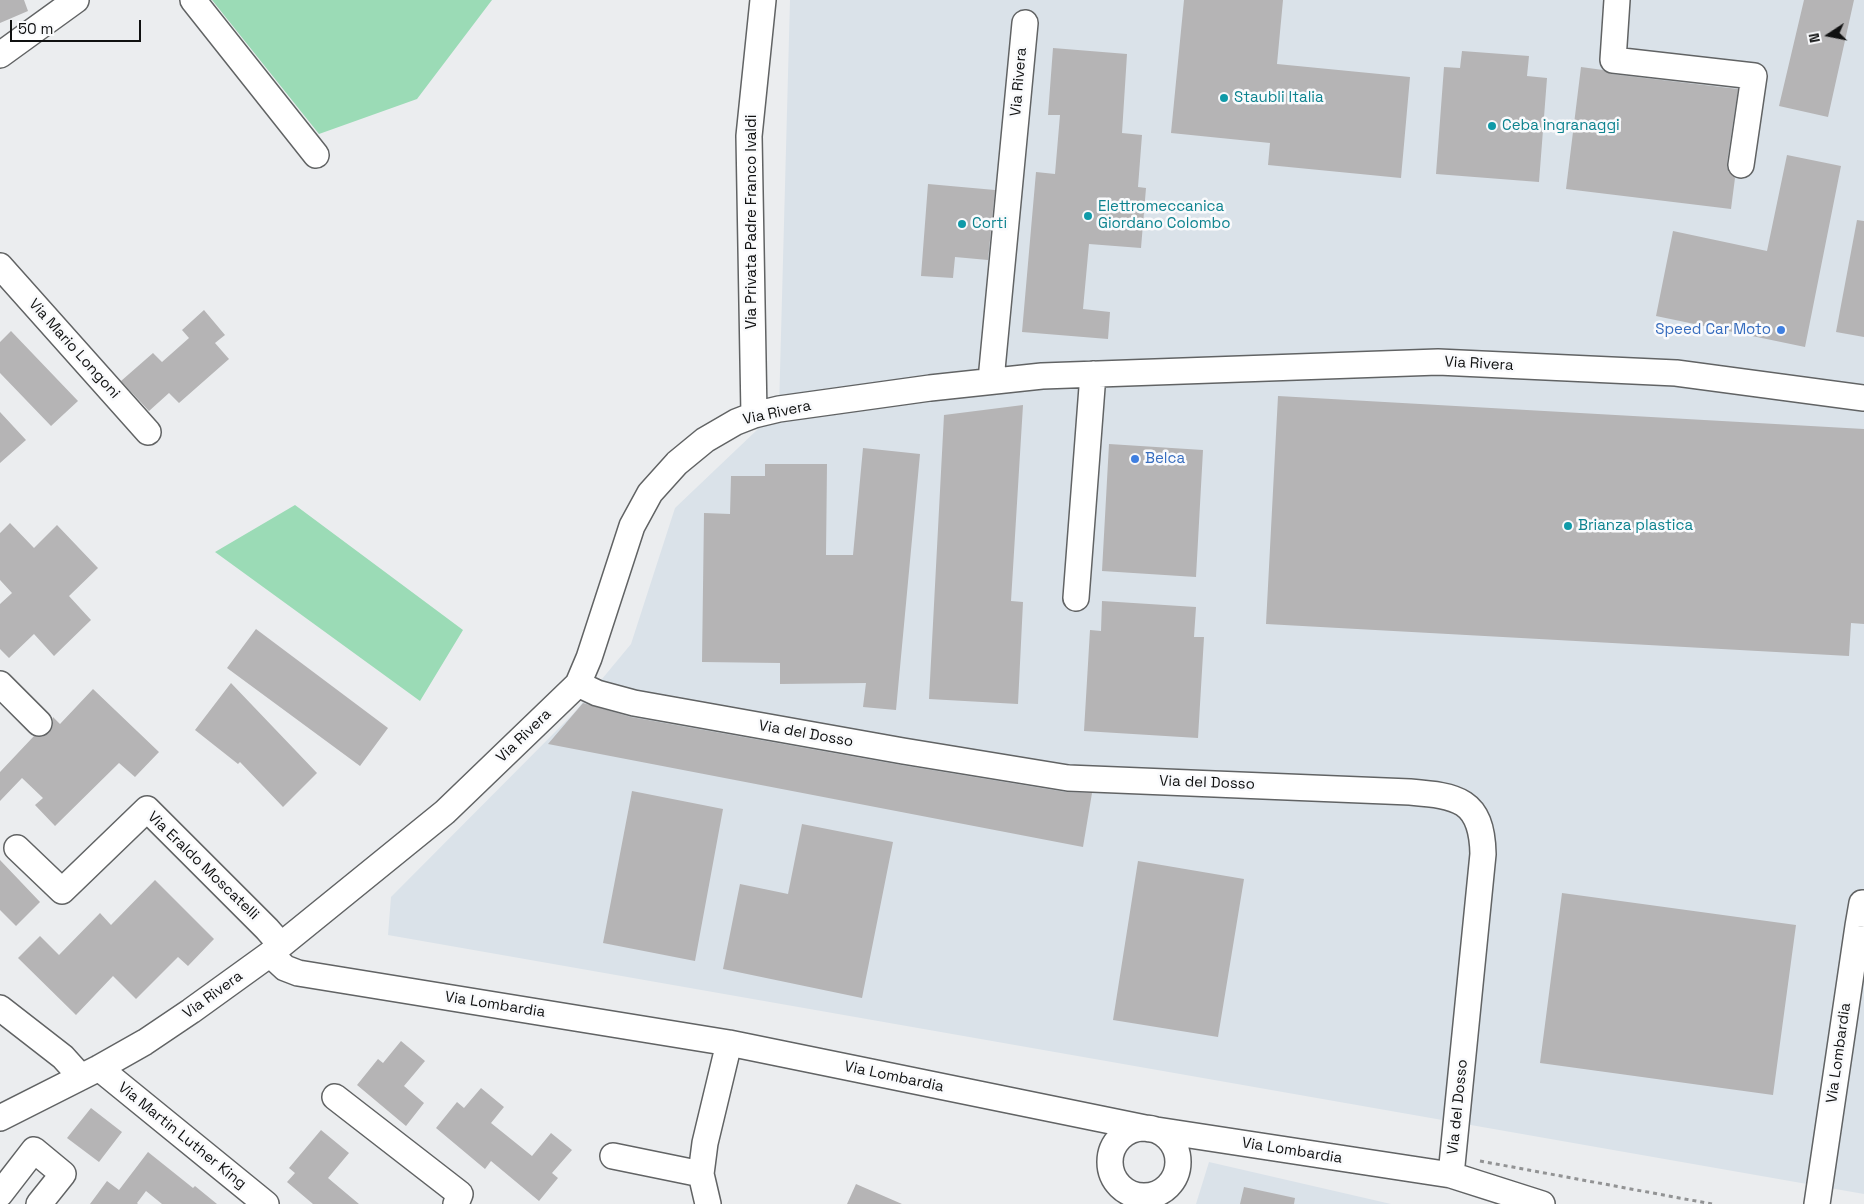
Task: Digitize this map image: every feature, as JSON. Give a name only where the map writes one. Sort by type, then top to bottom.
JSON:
[{"type":"street","points":[[0,55],[76,0]]},
{"type":"street","points":[[193,0],[316,155]]},
{"type":"street","name":"Via Privata Padre Franco Ivaldi","points":[[754,414],[749,136],[763,0]]},
{"type":"street","points":[[1617,0],[1614,60],[1754,76],[1741,165]]},
{"type":"street","name":"Via Rivera","points":[[991,380],[1025,23]]},
{"type":"street","name":"Via Mario Longoni","points":[[0,266],[148,432]]},
{"type":"street","name":"Via Rivera","points":[[0,1118],[90,1073],[145,1042],[191,1012],[276,950],[444,812],[578,684],[589,658],[632,526],[650,493],[677,463],[705,440],[754,414],[991,380],[1093,374],[1438,362],[1676,373],[1864,398]]},
{"type":"street","points":[[1076,598],[1093,374]]},
{"type":"street","points":[[0,684],[39,723]]},
{"type":"street","name":"Via del Dosso","points":[[578,684],[597,693],[634,703],[1068,778],[1410,792],[1439,794],[1466,804],[1474,813],[1479,825],[1484,854],[1452,1165]]},
{"type":"street","name":"Via Eraldo Moscatelli","points":[[17,848],[62,891],[149,806],[210,867],[231,882],[276,950]]},
{"type":"street","name":"Via Lombardia","points":[[1817,1204],[1856,936],[1862,903],[1864,903]]},
{"type":"street","name":"Via Lombardia","points":[[276,950],[285,968],[298,973],[729,1043],[1150,1129],[1452,1165],[1530,1202]]},
{"type":"street","name":"Via Martin Luther King","points":[[0,1008],[63,1057],[90,1073],[266,1204]]},
{"type":"street","points":[[708,1204],[701,1174],[705,1143],[729,1043]]},
{"type":"street","points":[[335,1097],[460,1194],[456,1204]]},
{"type":"street","points":[[34,1150],[63,1174],[43,1203],[5,1178],[34,1150]]},
{"type":"street","points":[[613,1156],[701,1174]]},
{"type":"path","points":[[1452,1165],[1712,1204]]},
{"type":"shaded area","points":[[790,0],[1864,0],[1864,1194],[388,935],[391,897],[573,714],[631,644],[675,508],[779,409]]},
{"type":"shaded area","points":[[1209,1162],[1391,1204],[1196,1204]]},
{"type":"green space","points":[[212,0],[492,0],[417,99],[319,134]]},
{"type":"green space","points":[[295,505],[463,630],[420,701],[215,552]]},
{"type":"building","points":[[0,0],[24,0],[28,11],[0,23]]},
{"type":"building","points":[[1184,0],[1283,0],[1277,64],[1410,77],[1401,178],[1268,165],[1270,143],[1171,133]]},
{"type":"building","points":[[1804,0],[1854,0],[1828,117],[1779,106]]},
{"type":"building","name":"Elettromeccanica Giordano Colombo","points":[[1053,48],[1127,54],[1122,133],[1142,135],[1138,187],[1146,188],[1141,248],[1089,244],[1083,309],[1110,312],[1108,339],[1022,332],[1036,172],[1055,174],[1060,115],[1048,115]]},
{"type":"building","name":"Ceba ingranaggi","points":[[1462,51],[1529,56],[1527,76],[1547,78],[1539,182],[1436,174],[1444,67],[1460,68]]},
{"type":"building","points":[[1581,67],[1603,70],[1611,74],[1738,89],[1727,163],[1728,171],[1735,178],[1731,209],[1566,189]]},
{"type":"building","points":[[1787,155],[1841,166],[1805,347],[1656,316],[1673,231],[1767,251]]},
{"type":"building","name":"Corti","points":[[928,184],[995,190],[988,260],[955,257],[953,278],[921,276]]},
{"type":"building","points":[[1857,220],[1864,221],[1864,337],[1836,332]]},
{"type":"building","points":[[204,310],[225,335],[215,343],[229,359],[179,403],[169,393],[149,411],[121,381],[153,353],[162,362],[189,338],[182,330]]},
{"type":"building","points":[[11,331],[78,401],[51,426],[0,373],[0,342]]},
{"type":"building","name":"Brianza plastica","points":[[1278,396],[1864,429],[1864,624],[1851,623],[1849,656],[1266,624]]},
{"type":"building","points":[[1023,405],[1011,601],[1023,602],[1018,704],[929,699],[944,415]]},
{"type":"building","points":[[0,412],[26,440],[0,463]]},
{"type":"building","points":[[1109,444],[1203,450],[1196,577],[1102,571]]},
{"type":"building","points":[[863,448],[920,454],[896,710],[863,707],[866,683],[780,684],[780,663],[702,662],[704,513],[730,514],[731,476],[765,476],[765,464],[827,464],[826,555],[853,555]]},
{"type":"building","points":[[10,523],[34,548],[57,525],[98,568],[69,596],[91,620],[54,656],[34,634],[9,658],[0,649],[0,604],[12,593],[0,580],[0,533]]},
{"type":"building","points":[[1102,601],[1196,607],[1194,637],[1204,637],[1198,738],[1084,731],[1090,630],[1101,631]]},
{"type":"building","points":[[256,629],[388,728],[360,766],[227,668]]},
{"type":"building","points":[[231,683],[317,773],[283,807],[240,762],[238,764],[195,730]]},
{"type":"building","points":[[93,689],[159,752],[135,777],[119,763],[55,826],[35,805],[43,798],[22,778],[0,801],[0,772],[34,736],[42,737],[49,733],[53,726],[53,717],[60,724]]},
{"type":"building","points":[[583,703],[631,717],[901,765],[1066,792],[1092,793],[1083,847],[548,744]]},
{"type":"building","points":[[632,791],[723,809],[695,961],[603,943]]},
{"type":"building","points":[[802,824],[893,842],[862,998],[723,969],[740,884],[788,894]]},
{"type":"building","points":[[0,860],[40,902],[16,926],[0,910]]},
{"type":"building","points":[[1138,861],[1244,879],[1218,1037],[1113,1020]]},
{"type":"building","points":[[155,880],[214,939],[188,966],[178,957],[136,999],[113,976],[76,1015],[18,958],[40,936],[59,955],[100,913],[111,925]]},
{"type":"building","points":[[1562,893],[1796,925],[1773,1095],[1540,1063]]},
{"type":"building","points":[[401,1041],[425,1061],[404,1086],[424,1103],[406,1126],[357,1085],[378,1059],[383,1063]]},
{"type":"building","points":[[481,1088],[504,1107],[491,1123],[532,1156],[551,1133],[572,1150],[552,1173],[558,1178],[539,1201],[491,1161],[485,1169],[436,1128],[457,1102],[464,1108]]},
{"type":"building","points":[[91,1108],[122,1132],[99,1162],[67,1138]]},
{"type":"building","points":[[321,1130],[349,1153],[328,1178],[359,1204],[313,1204],[287,1182],[295,1173],[289,1168]]},
{"type":"building","points":[[148,1152],[193,1188],[195,1186],[217,1204],[162,1204],[146,1191],[138,1204],[90,1204],[107,1181],[119,1190]]},
{"type":"building","points":[[856,1184],[902,1204],[847,1204]]},
{"type":"building","points":[[1244,1187],[1295,1198],[1294,1204],[1240,1204]]},
{"type":"place","name":"Staubli Italia","points":[[1224,98]]},
{"type":"place","name":"Ceba ingranaggi","points":[[1492,126]]},
{"type":"place","name":"Elettromeccanica Giordano Colombo","points":[[1088,216]]},
{"type":"place","name":"Corti","points":[[962,224]]},
{"type":"place","name":"Speed Car Moto","points":[[1781,330]]},
{"type":"place","name":"Belca","points":[[1135,459]]},
{"type":"place","name":"Brianza plastica","points":[[1568,526]]}]
